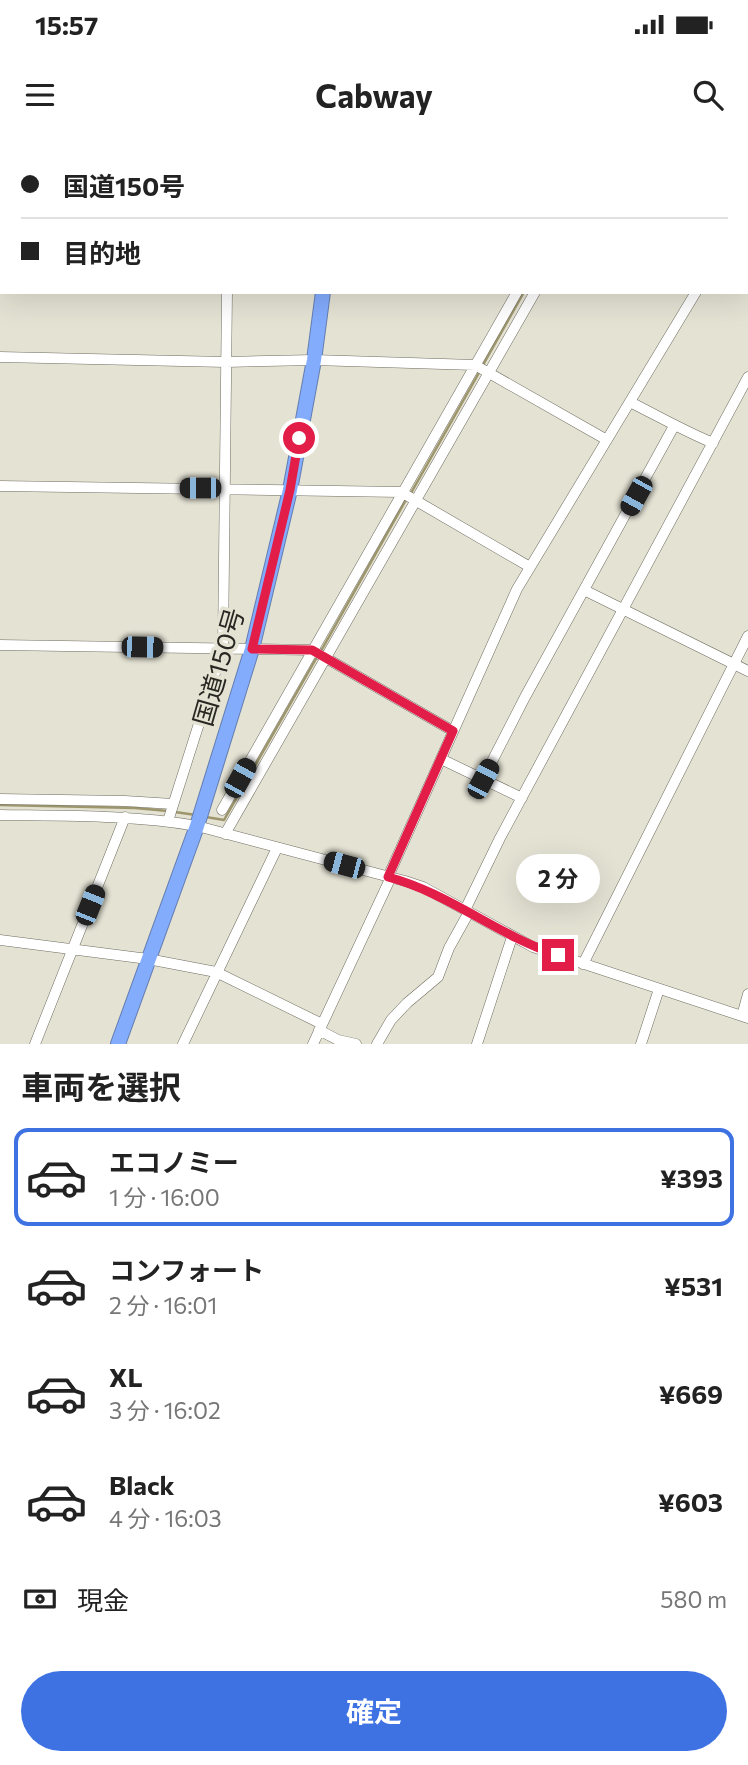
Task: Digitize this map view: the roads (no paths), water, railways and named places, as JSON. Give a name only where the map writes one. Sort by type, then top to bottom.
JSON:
[{"type":"highway","name":"国道150号","points":[[118,1044],[197,826],[252,649],[290,490],[314,360],[323,294]]},
{"type":"street","points":[[168,821],[223,648],[227,294]]},
{"type":"street","points":[[222,810],[516,294]]},
{"type":"street","points":[[225,834],[534,294]]},
{"type":"street","points":[[313,1044],[511,601],[695,294]]},
{"type":"street","points":[[0,357],[226,362],[314,360],[475,365],[607,440]]},
{"type":"street","points":[[377,1044],[391,1020],[438,977],[449,948],[522,798],[748,377]]},
{"type":"street","points":[[630,401],[674,426],[713,443]]},
{"type":"street","points":[[483,779],[674,426]]},
{"type":"street","points":[[0,486],[401,492],[530,567]]},
{"type":"street","points":[[584,590],[748,671]]},
{"type":"street","points":[[583,964],[748,636]]},
{"type":"street","points":[[0,645],[312,650],[453,731]]},
{"type":"street","points":[[441,759],[522,798]]},
{"type":"street","points":[[240,778],[253,786]]},
{"type":"street","points":[[0,799],[173,804]]},
{"type":"street","points":[[0,815],[125,817],[197,826],[423,887],[533,947],[745,1017],[748,994]]},
{"type":"street","points":[[35,1044],[125,817]]},
{"type":"street","points":[[183,1044],[277,848]]},
{"type":"street","points":[[477,1044],[512,937]]},
{"type":"street","points":[[0,940],[148,959],[216,972],[320,1027],[338,1040],[356,1044]]},
{"type":"street","points":[[641,1044],[659,989]]},
{"type":"waterway","points":[[483,365],[523,294]]},
{"type":"waterway","points":[[411,493],[480,371]]},
{"type":"waterway","points":[[321,651],[407,498]]},
{"type":"waterway","points":[[206,817],[224,820],[317,657]]},
{"type":"waterway","points":[[0,805],[168,811]]},
{"type":"waterway","points":[[175,812],[196,815]]}]
